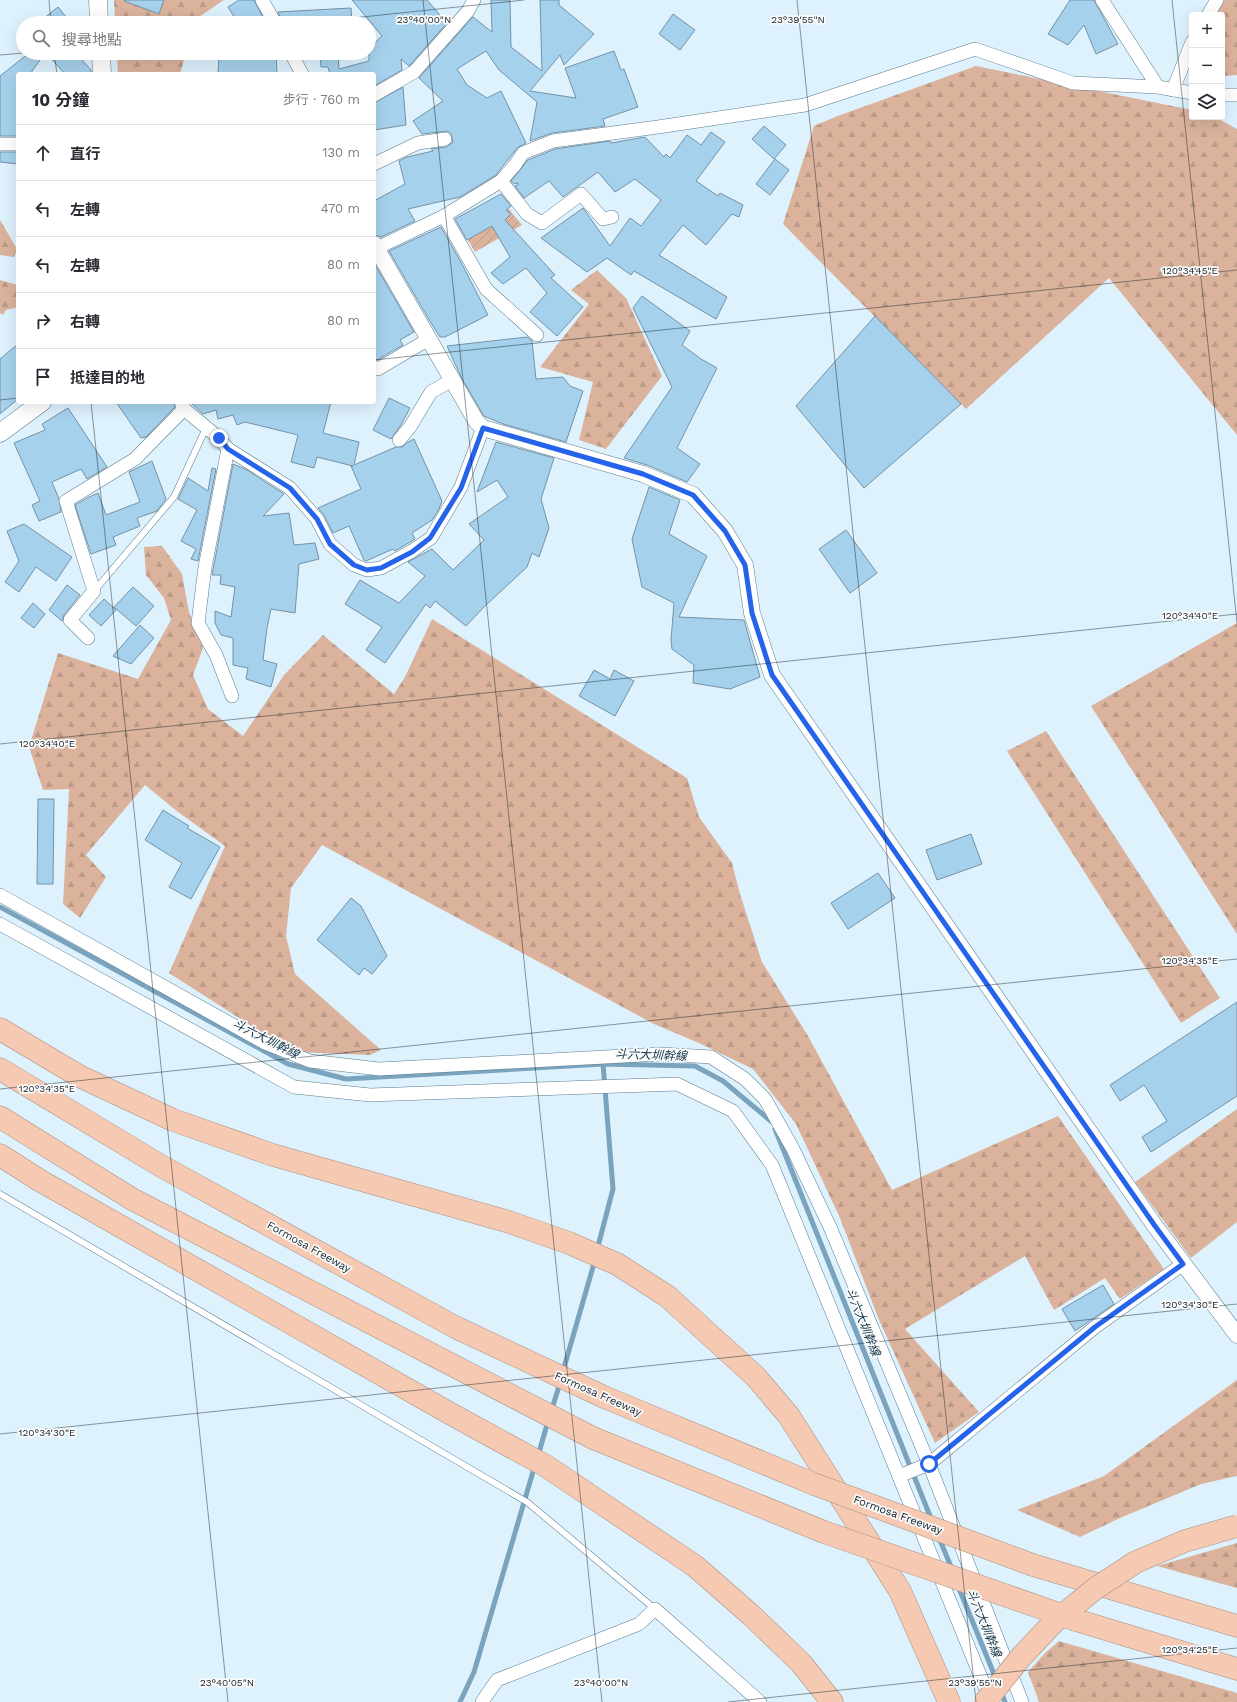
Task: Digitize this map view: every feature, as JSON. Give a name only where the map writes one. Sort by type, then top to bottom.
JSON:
[{"type":"highway","points":[[0,1029],[79,1076],[173,1120],[273,1155],[509,1222],[569,1242],[617,1264],[667,1296],[756,1377],[789,1416],[900,1591],[949,1702]]},
{"type":"highway","name":"Formosa Freeway","points":[[0,1069],[160,1166],[455,1327],[604,1397],[814,1484],[1033,1565],[1237,1626]]},
{"type":"highway","points":[[0,1117],[132,1199],[593,1438],[824,1532],[1076,1620],[1237,1669]]},
{"type":"highway","points":[[0,1155],[73,1200],[536,1461],[695,1566],[751,1614],[801,1663],[832,1702]]},
{"type":"highway","points":[[985,1702],[1021,1657],[1054,1622],[1096,1588],[1136,1562],[1185,1541],[1237,1526]]},
{"type":"main road","points":[[98,0],[99,16]]},
{"type":"main road","points":[[101,60],[102,72]]},
{"type":"main road","points":[[0,433],[39,404]]},
{"type":"street","points":[[262,0],[271,16]]},
{"type":"street","points":[[376,94],[414,72],[468,11],[474,0]]},
{"type":"street","points":[[1102,0],[1158,87]]},
{"type":"street","points":[[1210,12],[1217,0]]},
{"type":"street","points":[[1173,90],[1190,48]]},
{"type":"street","points":[[376,246],[444,216],[500,181],[515,165],[523,153],[553,141],[804,105],[975,49],[1073,83],[1158,87],[1189,93]]},
{"type":"street","points":[[295,60],[301,72]]},
{"type":"street","points":[[1225,96],[1237,95]]},
{"type":"street","points":[[376,163],[418,143],[445,139]]},
{"type":"street","points":[[0,144],[16,144]]},
{"type":"street","points":[[500,181],[527,214],[542,223],[581,194],[603,219],[612,218]]},
{"type":"street","points":[[444,216],[486,289],[537,335]]},
{"type":"street","points":[[376,248],[476,421],[483,428],[643,474],[686,492],[693,495],[725,531],[745,565],[752,613],[772,675],[1155,1226],[1237,1335]]},
{"type":"street","points":[[376,368],[378,369],[429,340]]},
{"type":"street","points":[[399,440],[410,427],[431,392],[452,380]]},
{"type":"street","points":[[88,638],[70,620],[94,591],[66,501],[135,459],[182,405],[219,438],[228,449],[290,488],[317,519],[330,544],[354,565],[367,570],[381,568],[412,552],[430,538],[461,488],[483,428]]},
{"type":"street","points":[[228,449],[205,567],[198,623],[216,655],[232,696]]},
{"type":"street","points":[[0,895],[265,1043],[310,1062],[379,1069],[661,1054],[711,1057],[745,1078],[765,1099],[792,1149],[830,1227],[929,1464],[1022,1702]]},
{"type":"street","points":[[0,924],[294,1088],[370,1095],[677,1084],[733,1111],[772,1165],[990,1702]]},
{"type":"street","points":[[899,1476],[929,1464],[1095,1327],[1183,1264]]},
{"type":"street","points":[[482,1702],[497,1680],[640,1624],[655,1609],[760,1702]]},
{"type":"lane","points":[[94,591],[174,497],[206,428]]},
{"type":"lane","points":[[0,1194],[527,1502],[655,1609]]},
{"type":"green space","points":[[114,0],[224,0],[200,16],[115,16]]},
{"type":"green space","points":[[1223,0],[1237,0],[1237,75],[1225,76],[1225,12],[1215,12]]},
{"type":"green space","points":[[117,60],[184,60],[181,72],[118,72]]},
{"type":"green space","points":[[976,66],[1189,109],[1189,120],[1220,120],[1237,129],[1237,435],[1109,278],[966,409],[783,224],[814,126]]},
{"type":"green space","points":[[508,208],[522,225],[475,252],[468,240],[484,230],[481,224]]},
{"type":"green space","points":[[0,220],[16,247],[16,252],[14,257],[0,255]]},
{"type":"green space","points":[[597,270],[626,298],[662,376],[606,449],[579,440],[593,382],[540,367],[589,304],[571,290]]},
{"type":"green space","points":[[0,280],[16,284],[16,308],[6,310],[3,315],[0,313]]},
{"type":"green space","points":[[162,546],[182,574],[189,612],[203,648],[193,675],[208,709],[243,736],[284,675],[323,635],[394,694],[405,677],[432,619],[687,778],[699,817],[732,863],[740,894],[762,962],[808,1036],[892,1190],[1058,1116],[1164,1269],[1120,1299],[1105,1278],[1054,1310],[1025,1256],[905,1329],[979,1412],[935,1443],[879,1320],[840,1218],[796,1124],[753,1069],[699,1043],[654,1024],[322,845],[291,888],[286,936],[295,974],[381,1050],[370,1055],[292,1052],[169,973],[225,846],[178,812],[145,785],[86,855],[106,877],[80,918],[63,904],[69,789],[43,790],[29,747],[58,653],[138,679],[171,620],[164,598],[146,575],[144,547]]},
{"type":"green space","points":[[1237,623],[1237,934],[1091,706]]},
{"type":"green space","points":[[1046,731],[1220,998],[1181,1023],[1007,751]]},
{"type":"green space","points":[[1237,1109],[1237,1222],[1191,1258],[1135,1182]]},
{"type":"green space","points":[[1237,1380],[1237,1476],[1201,1484],[1120,1518],[1080,1537],[1017,1510],[1104,1476]]},
{"type":"green space","points":[[1237,1543],[1237,1588],[1157,1566]]},
{"type":"green space","points":[[1059,1641],[1237,1693],[1237,1702],[1039,1702],[1028,1672],[1045,1653]]},
{"type":"building","points":[[164,0],[159,14],[124,1]]},
{"type":"building","points":[[239,0],[254,0],[262,16],[234,16],[228,7]]},
{"type":"building","points":[[352,0],[427,0],[447,23],[409,66],[401,59],[402,70],[376,85],[376,72],[329,72],[328,67],[321,67],[320,60],[338,60],[339,69],[369,60],[376,60],[376,42],[382,36],[376,29],[376,16],[365,16]]},
{"type":"building","points":[[491,0],[510,0],[511,47],[542,71],[540,0],[559,0],[559,5],[594,34],[564,65],[560,55],[530,91],[576,98],[565,68],[614,51],[621,70],[624,69],[638,107],[603,119],[605,126],[552,133],[530,141],[537,102],[499,70],[486,51],[457,69],[467,85],[487,98],[501,91],[526,143],[517,148],[496,175],[460,197],[408,209],[415,221],[381,237],[376,236],[376,200],[405,184],[399,161],[407,157],[433,151],[431,149],[447,147],[453,142],[451,134],[448,131],[422,134],[413,121],[443,101],[419,78],[473,17],[492,32]]},
{"type":"building","points":[[1070,0],[1094,0],[1118,44],[1096,54],[1084,25],[1068,45],[1048,34]]},
{"type":"building","points":[[58,7],[65,16],[47,16]]},
{"type":"building","points":[[351,8],[352,16],[280,16],[278,12]]},
{"type":"building","points":[[673,14],[695,30],[680,50],[659,34]]},
{"type":"building","points":[[20,60],[40,60],[31,72],[16,72],[16,136],[0,136],[0,76]]},
{"type":"building","points":[[52,60],[82,60],[91,70],[91,72],[63,72]]},
{"type":"building","points":[[219,60],[276,60],[277,72],[218,72]]},
{"type":"building","points":[[403,87],[406,125],[376,130],[376,102]]},
{"type":"building","points":[[764,126],[786,145],[774,159],[752,139]]},
{"type":"building","points":[[711,132],[725,142],[696,181],[718,196],[720,193],[743,205],[739,217],[732,214],[706,245],[683,225],[659,255],[727,297],[716,319],[634,271],[631,275],[607,258],[587,272],[541,238],[583,208],[610,246],[630,218],[641,226],[661,200],[635,179],[615,192],[598,172],[563,197],[549,181],[524,198],[515,186],[518,185],[518,183],[514,184],[511,181],[528,160],[555,149],[610,141],[611,143],[645,137],[664,157],[666,154],[670,158],[687,135],[701,145]]},
{"type":"building","points":[[0,152],[16,152],[16,164],[0,162]]},
{"type":"building","points":[[775,159],[789,170],[770,195],[756,184]]},
{"type":"building","points":[[501,194],[511,206],[506,210],[511,214],[505,220],[555,275],[551,278],[583,307],[557,336],[530,312],[547,293],[526,268],[503,284],[491,273],[510,257],[492,226],[467,240],[455,219]]},
{"type":"building","points":[[441,227],[488,315],[445,337],[440,337],[389,251]]},
{"type":"building","points":[[376,266],[414,332],[400,340],[403,345],[377,360]]},
{"type":"building","points":[[642,296],[690,331],[682,345],[701,359],[717,368],[677,448],[700,464],[687,482],[647,465],[624,458],[672,387],[633,308]]},
{"type":"building","points":[[875,316],[961,404],[864,488],[796,406]]},
{"type":"building","points":[[527,337],[532,341],[536,379],[563,377],[570,386],[583,391],[566,442],[503,424],[484,416],[462,379],[447,346]]},
{"type":"building","points":[[16,346],[16,401],[0,414],[0,359]]},
{"type":"building","points":[[389,398],[410,408],[401,425],[391,439],[373,430]]},
{"type":"building","points":[[117,404],[174,404],[175,407],[146,437],[141,438]]},
{"type":"building","points":[[192,404],[330,404],[323,433],[359,442],[354,465],[396,447],[402,447],[414,439],[442,501],[439,509],[432,520],[412,533],[415,539],[395,551],[393,549],[366,561],[364,560],[349,526],[333,533],[324,515],[318,508],[361,489],[351,466],[353,466],[317,457],[314,468],[291,462],[298,435],[245,422],[237,425],[233,415],[218,419],[216,410],[203,414]]},
{"type":"building","points":[[68,408],[107,467],[87,479],[81,469],[52,482],[59,499],[61,512],[39,521],[32,505],[40,501],[14,443],[45,430],[42,424]]},
{"type":"building","points":[[496,442],[554,458],[541,499],[549,528],[539,557],[532,553],[527,567],[466,626],[435,601],[430,608],[426,604],[385,663],[366,650],[382,627],[345,604],[360,580],[399,603],[425,576],[408,562],[432,549],[453,570],[484,540],[469,524],[508,497],[497,480],[477,492]]},
{"type":"building","points":[[152,461],[166,499],[157,511],[137,518],[140,526],[113,537],[116,545],[91,554],[75,505],[98,493],[106,515],[140,502],[129,472]]},
{"type":"building","points":[[233,464],[247,470],[284,494],[263,516],[289,513],[294,545],[315,543],[319,559],[299,564],[295,613],[271,609],[263,660],[277,664],[271,687],[246,679],[248,668],[233,665],[233,638],[221,635],[215,623],[215,611],[231,617],[235,587],[220,584],[221,575],[212,575]]},
{"type":"building","points":[[212,468],[216,469],[198,561],[191,559],[196,549],[181,541],[197,510],[178,499],[188,478],[208,491]]},
{"type":"building","points":[[649,487],[680,500],[669,534],[707,556],[679,617],[744,620],[760,677],[730,689],[693,683],[694,665],[672,649],[671,640],[674,603],[642,587],[632,539]]},
{"type":"building","points":[[24,524],[72,557],[56,581],[36,567],[19,592],[5,582],[19,561],[7,531]]},
{"type":"building","points":[[846,530],[877,573],[850,593],[819,549]]},
{"type":"building","points":[[67,585],[80,595],[64,615],[62,621],[49,610]]},
{"type":"building","points":[[133,587],[154,606],[136,626],[114,607]]},
{"type":"building","points":[[104,599],[116,610],[101,626],[89,615]]},
{"type":"building","points":[[33,603],[45,614],[34,628],[21,618]]},
{"type":"building","points":[[140,625],[154,638],[131,664],[113,656]]},
{"type":"building","points":[[594,670],[610,679],[614,670],[634,681],[615,716],[579,696]]},
{"type":"building","points":[[38,799],[54,799],[53,884],[37,884]]},
{"type":"building","points":[[163,810],[189,826],[187,828],[220,847],[191,899],[169,887],[182,863],[145,840]]},
{"type":"building","points":[[971,834],[982,864],[937,880],[926,850]]},
{"type":"building","points":[[878,873],[895,898],[848,929],[831,903]]},
{"type":"building","points":[[351,898],[361,906],[387,956],[372,974],[364,968],[359,975],[317,940]]},
{"type":"building","points":[[1237,1002],[1237,1096],[1151,1152],[1142,1137],[1167,1121],[1144,1085],[1120,1101],[1110,1085]]},
{"type":"building","points":[[1103,1285],[1114,1304],[1075,1331],[1062,1309]]},
{"type":"waterway","name":"斗六大圳幹線","points":[[0,907],[288,1064],[346,1079],[603,1064],[695,1066],[723,1081],[772,1122]]},
{"type":"waterway","points":[[597,1250],[613,1189],[603,1064]]},
{"type":"waterway","name":"斗六大圳幹線","points":[[775,1129],[932,1521]]},
{"type":"waterway","points":[[563,1371],[595,1260]]},
{"type":"waterway","points":[[551,1412],[560,1383]]},
{"type":"waterway","points":[[538,1456],[548,1421]]},
{"type":"waterway","points":[[460,1702],[474,1672],[535,1465]]},
{"type":"waterway","name":"斗六大圳幹線","points":[[939,1538],[952,1569]]},
{"type":"waterway","name":"斗六大圳幹線","points":[[958,1586],[996,1679]]},
{"type":"waterway","name":"斗六大圳幹線","points":[[1001,1692],[1005,1702]]},
{"type":"route","points":[[219,438],[228,449],[290,488],[317,519],[330,544],[354,565],[367,570],[381,568],[412,552],[430,538],[461,488],[483,428],[643,474],[693,495],[725,531],[745,565],[752,613],[772,675],[1155,1226],[1183,1264],[1095,1327],[929,1464]]}]
